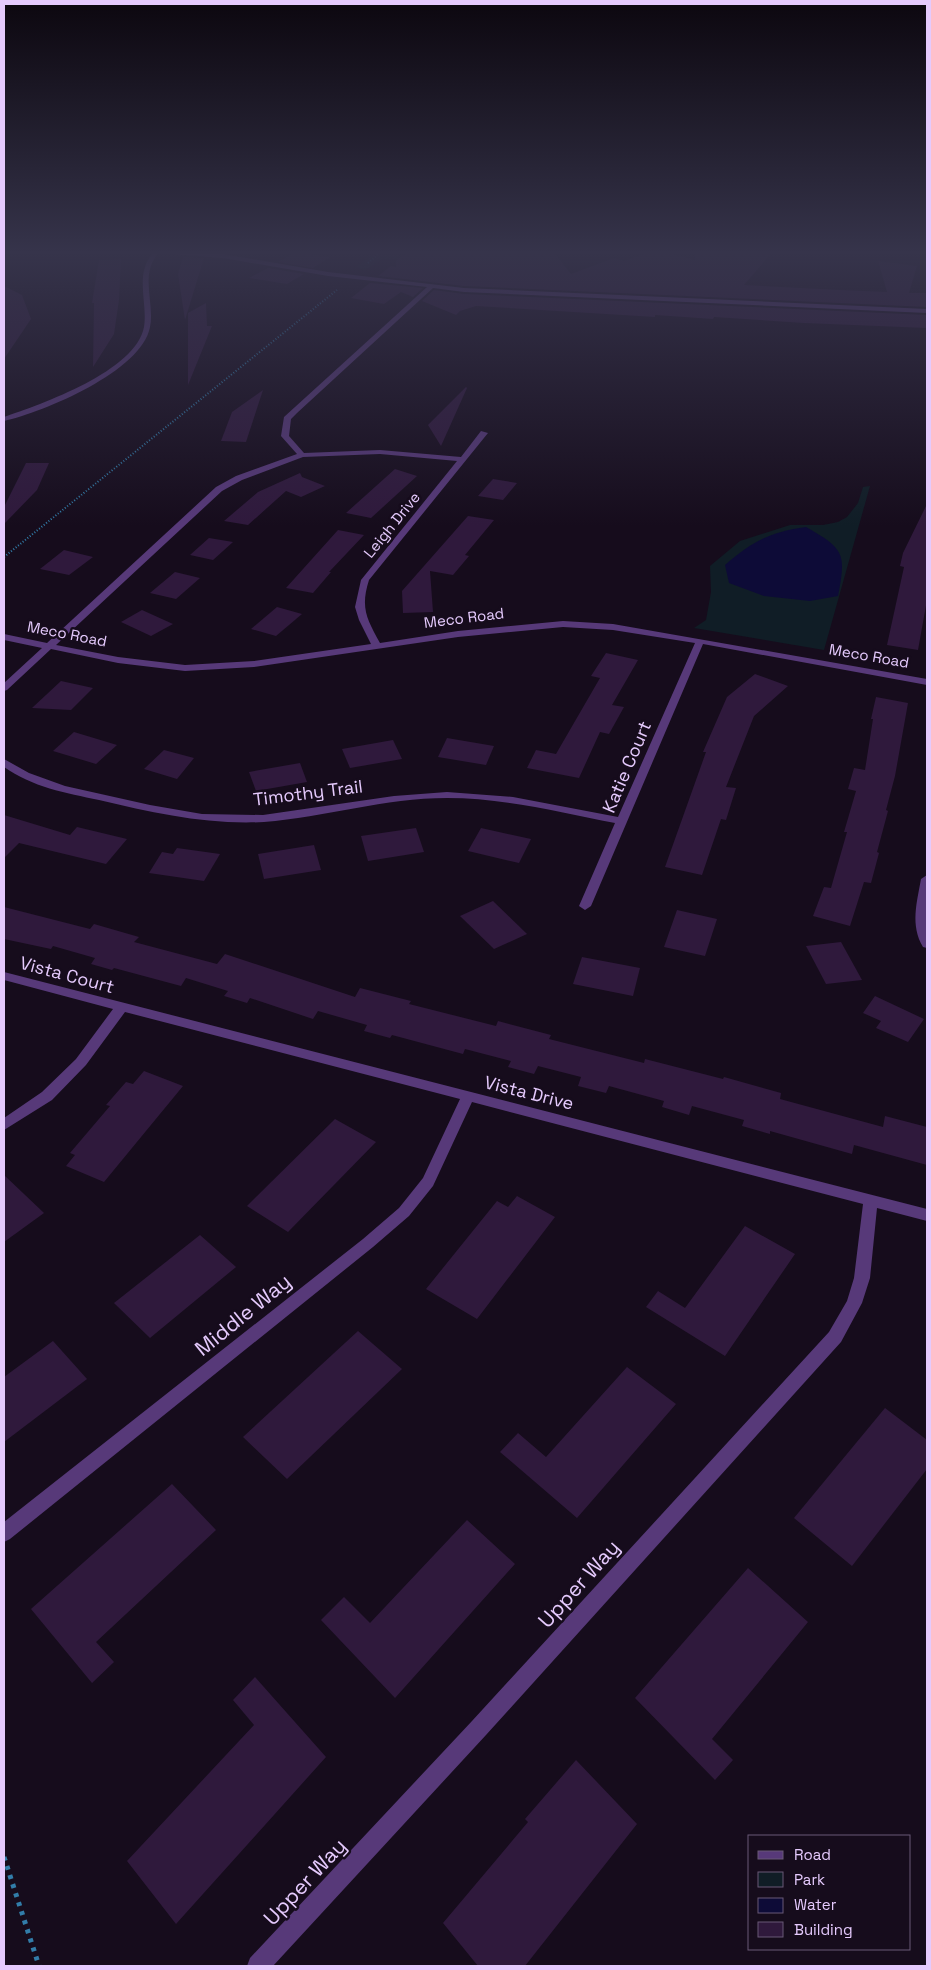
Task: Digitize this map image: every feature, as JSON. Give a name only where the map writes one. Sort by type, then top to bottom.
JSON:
[{"type":"street","points":[[4,419],[31,410],[80,389],[127,359],[141,342]]},
{"type":"street","points":[[302,455],[285,436],[287,420],[294,411],[370,342]]},
{"type":"street","name":"Leigh Drive","points":[[376,644],[359,612],[358,596],[365,580],[484,433]]},
{"type":"street","points":[[4,688],[219,489],[239,478],[302,455],[380,452],[462,459]]},
{"type":"street","name":"Meco Road","points":[[4,637],[118,660],[185,668],[254,664],[376,644],[511,628],[563,624],[613,627],[927,682]]},
{"type":"street","name":"Katie Court","points":[[585,906],[700,641]]},
{"type":"street","name":"Timothy Trail","points":[[4,762],[15,771],[56,787],[124,803],[189,815],[236,820],[320,812],[403,798],[446,795],[524,803],[622,821]]},
{"type":"street","points":[[927,879],[921,923],[923,938],[927,944]]},
{"type":"street","name":"Vista Court","points":[[4,976],[121,1008]]},
{"type":"street","points":[[4,1125],[47,1096],[81,1062],[121,1008]]},
{"type":"street","name":"Vista Drive","points":[[121,1008],[927,1215]]},
{"type":"street","name":"Middle Way","points":[[4,1533],[368,1243],[404,1212],[428,1182],[468,1097]]},
{"type":"street","name":"Upper Way","points":[[258,1966],[472,1735],[835,1337],[854,1303],[862,1278],[871,1200]]},
{"type":"path","points":[[4,557],[272,342]]},
{"type":"path","points":[[4,1856],[39,1966]]},
{"type":"green space","points":[[870,486],[824,650],[694,628],[706,620],[711,592],[710,566],[740,541],[790,525],[823,525],[838,522],[847,517],[858,503],[863,487]]},
{"type":"water","points":[[806,527],[829,541],[840,554],[842,571],[838,596],[810,601],[764,596],[729,583],[725,565],[744,550],[772,535]]},
{"type":"building","points":[[4,342],[16,342],[4,359]]},
{"type":"building","points":[[93,342],[109,342],[93,367]]},
{"type":"building","points":[[188,342],[206,342],[188,385]]},
{"type":"building","points":[[467,388],[441,446],[428,425]]},
{"type":"building","points":[[263,390],[246,442],[221,441],[232,412]]},
{"type":"building","points":[[26,463],[49,463],[37,490],[4,524],[4,507]]},
{"type":"building","points":[[395,469],[417,476],[371,518],[346,513]]},
{"type":"building","points":[[300,473],[302,477],[325,486],[301,497],[286,491],[248,525],[224,521],[258,492]]},
{"type":"building","points":[[493,479],[517,483],[503,500],[478,496]]},
{"type":"building","points":[[927,504],[927,600],[918,650],[887,645],[904,567],[900,566],[903,553]]},
{"type":"building","points":[[468,516],[494,520],[465,555],[469,556],[453,575],[430,571],[433,612],[403,613],[402,591]]},
{"type":"building","points":[[338,530],[364,535],[329,572],[331,572],[313,593],[286,588]]},
{"type":"building","points":[[209,538],[233,542],[213,560],[190,555]]},
{"type":"building","points":[[64,550],[93,557],[69,575],[40,569]]},
{"type":"building","points":[[175,572],[200,578],[176,599],[150,593]]},
{"type":"building","points":[[277,607],[302,614],[276,636],[251,629]]},
{"type":"building","points":[[142,610],[173,624],[151,636],[121,622]]},
{"type":"building","points":[[606,653],[638,660],[612,705],[624,707],[609,734],[600,732],[579,778],[527,768],[536,750],[556,754],[600,678],[591,676]]},
{"type":"building","points":[[755,674],[788,686],[754,716],[726,787],[736,788],[726,820],[721,819],[702,875],[665,867],[706,752],[703,752],[727,697]]},
{"type":"building","points":[[61,681],[93,688],[71,710],[32,708]]},
{"type":"building","points":[[876,697],[908,703],[895,776],[886,810],[888,811],[877,852],[879,853],[871,883],[864,882],[850,926],[813,916],[824,887],[831,888],[847,832],[844,832],[856,791],[848,789],[854,768],[865,770],[873,719],[871,719]]},
{"type":"building","points":[[74,732],[117,745],[96,764],[53,751]]},
{"type":"building","points":[[447,738],[494,746],[486,765],[438,757]]},
{"type":"building","points":[[393,740],[402,759],[350,768],[342,749]]},
{"type":"building","points":[[164,750],[194,758],[177,779],[144,769]]},
{"type":"building","points":[[300,763],[307,782],[256,791],[249,772]]},
{"type":"building","points":[[4,815],[70,835],[77,827],[127,839],[106,864],[19,843],[4,858]]},
{"type":"building","points":[[416,828],[424,852],[368,861],[361,836]]},
{"type":"building","points":[[481,828],[531,839],[519,863],[468,851]]},
{"type":"building","points":[[314,845],[321,870],[264,879],[258,854]]},
{"type":"building","points":[[177,848],[220,854],[204,881],[149,873],[162,852],[173,854]]},
{"type":"building","points":[[493,901],[527,934],[494,949],[460,916]]},
{"type":"building","points":[[4,907],[90,929],[94,924],[139,937],[134,942],[217,964],[225,954],[355,997],[360,988],[411,1001],[409,1004],[496,1026],[498,1021],[551,1035],[549,1039],[644,1063],[645,1059],[723,1079],[724,1077],[781,1093],[780,1099],[883,1127],[885,1116],[927,1127],[927,1165],[854,1145],[852,1154],[770,1131],[770,1134],[742,1126],[744,1120],[692,1106],[689,1115],[662,1107],[664,1101],[609,1086],[606,1093],[578,1086],[581,1077],[538,1066],[534,1074],[508,1067],[511,1061],[465,1049],[463,1054],[392,1035],[390,1038],[364,1031],[367,1025],[318,1011],[313,1019],[250,998],[247,1003],[224,996],[228,991],[186,978],[181,986],[114,968],[112,970],[91,964],[95,958],[53,946],[51,949],[4,939]]},
{"type":"building","points":[[677,910],[717,919],[705,956],[664,947]]},
{"type":"building","points":[[841,942],[862,980],[826,984],[806,946]]},
{"type":"building","points":[[582,957],[640,968],[633,996],[573,984]]},
{"type":"building","points":[[875,996],[924,1019],[908,1042],[876,1028],[881,1021],[863,1013]]},
{"type":"building","points":[[144,1071],[183,1086],[104,1182],[66,1166],[75,1155],[70,1153],[110,1106],[106,1105],[126,1082],[133,1084]]},
{"type":"building","points":[[335,1119],[376,1142],[288,1232],[247,1206]]},
{"type":"building","points":[[4,1175],[44,1213],[4,1242]]},
{"type":"building","points":[[517,1196],[555,1217],[477,1319],[426,1289],[497,1201],[508,1207]]},
{"type":"building","points":[[745,1226],[795,1254],[725,1356],[646,1307],[658,1291],[685,1308]]},
{"type":"building","points":[[200,1235],[236,1267],[150,1338],[114,1303]]},
{"type":"building","points":[[358,1331],[402,1369],[287,1479],[243,1437]]},
{"type":"building","points":[[53,1341],[87,1379],[4,1442],[4,1377]]},
{"type":"building","points":[[627,1367],[676,1404],[577,1518],[500,1452],[518,1433],[546,1457]]},
{"type":"building","points":[[885,1408],[927,1440],[927,1469],[852,1566],[794,1518]]},
{"type":"building","points":[[172,1484],[216,1530],[96,1642],[114,1662],[92,1683],[31,1609]]},
{"type":"building","points":[[467,1520],[515,1564],[395,1698],[321,1620],[344,1597],[370,1623]]},
{"type":"building","points":[[748,1568],[808,1622],[712,1739],[733,1760],[715,1780],[635,1698]]},
{"type":"building","points":[[255,1677],[326,1757],[176,1924],[127,1861],[254,1725],[233,1700]]},
{"type":"building","points":[[576,1760],[637,1824],[525,1966],[478,1966],[443,1923],[528,1822],[525,1819]]}]
